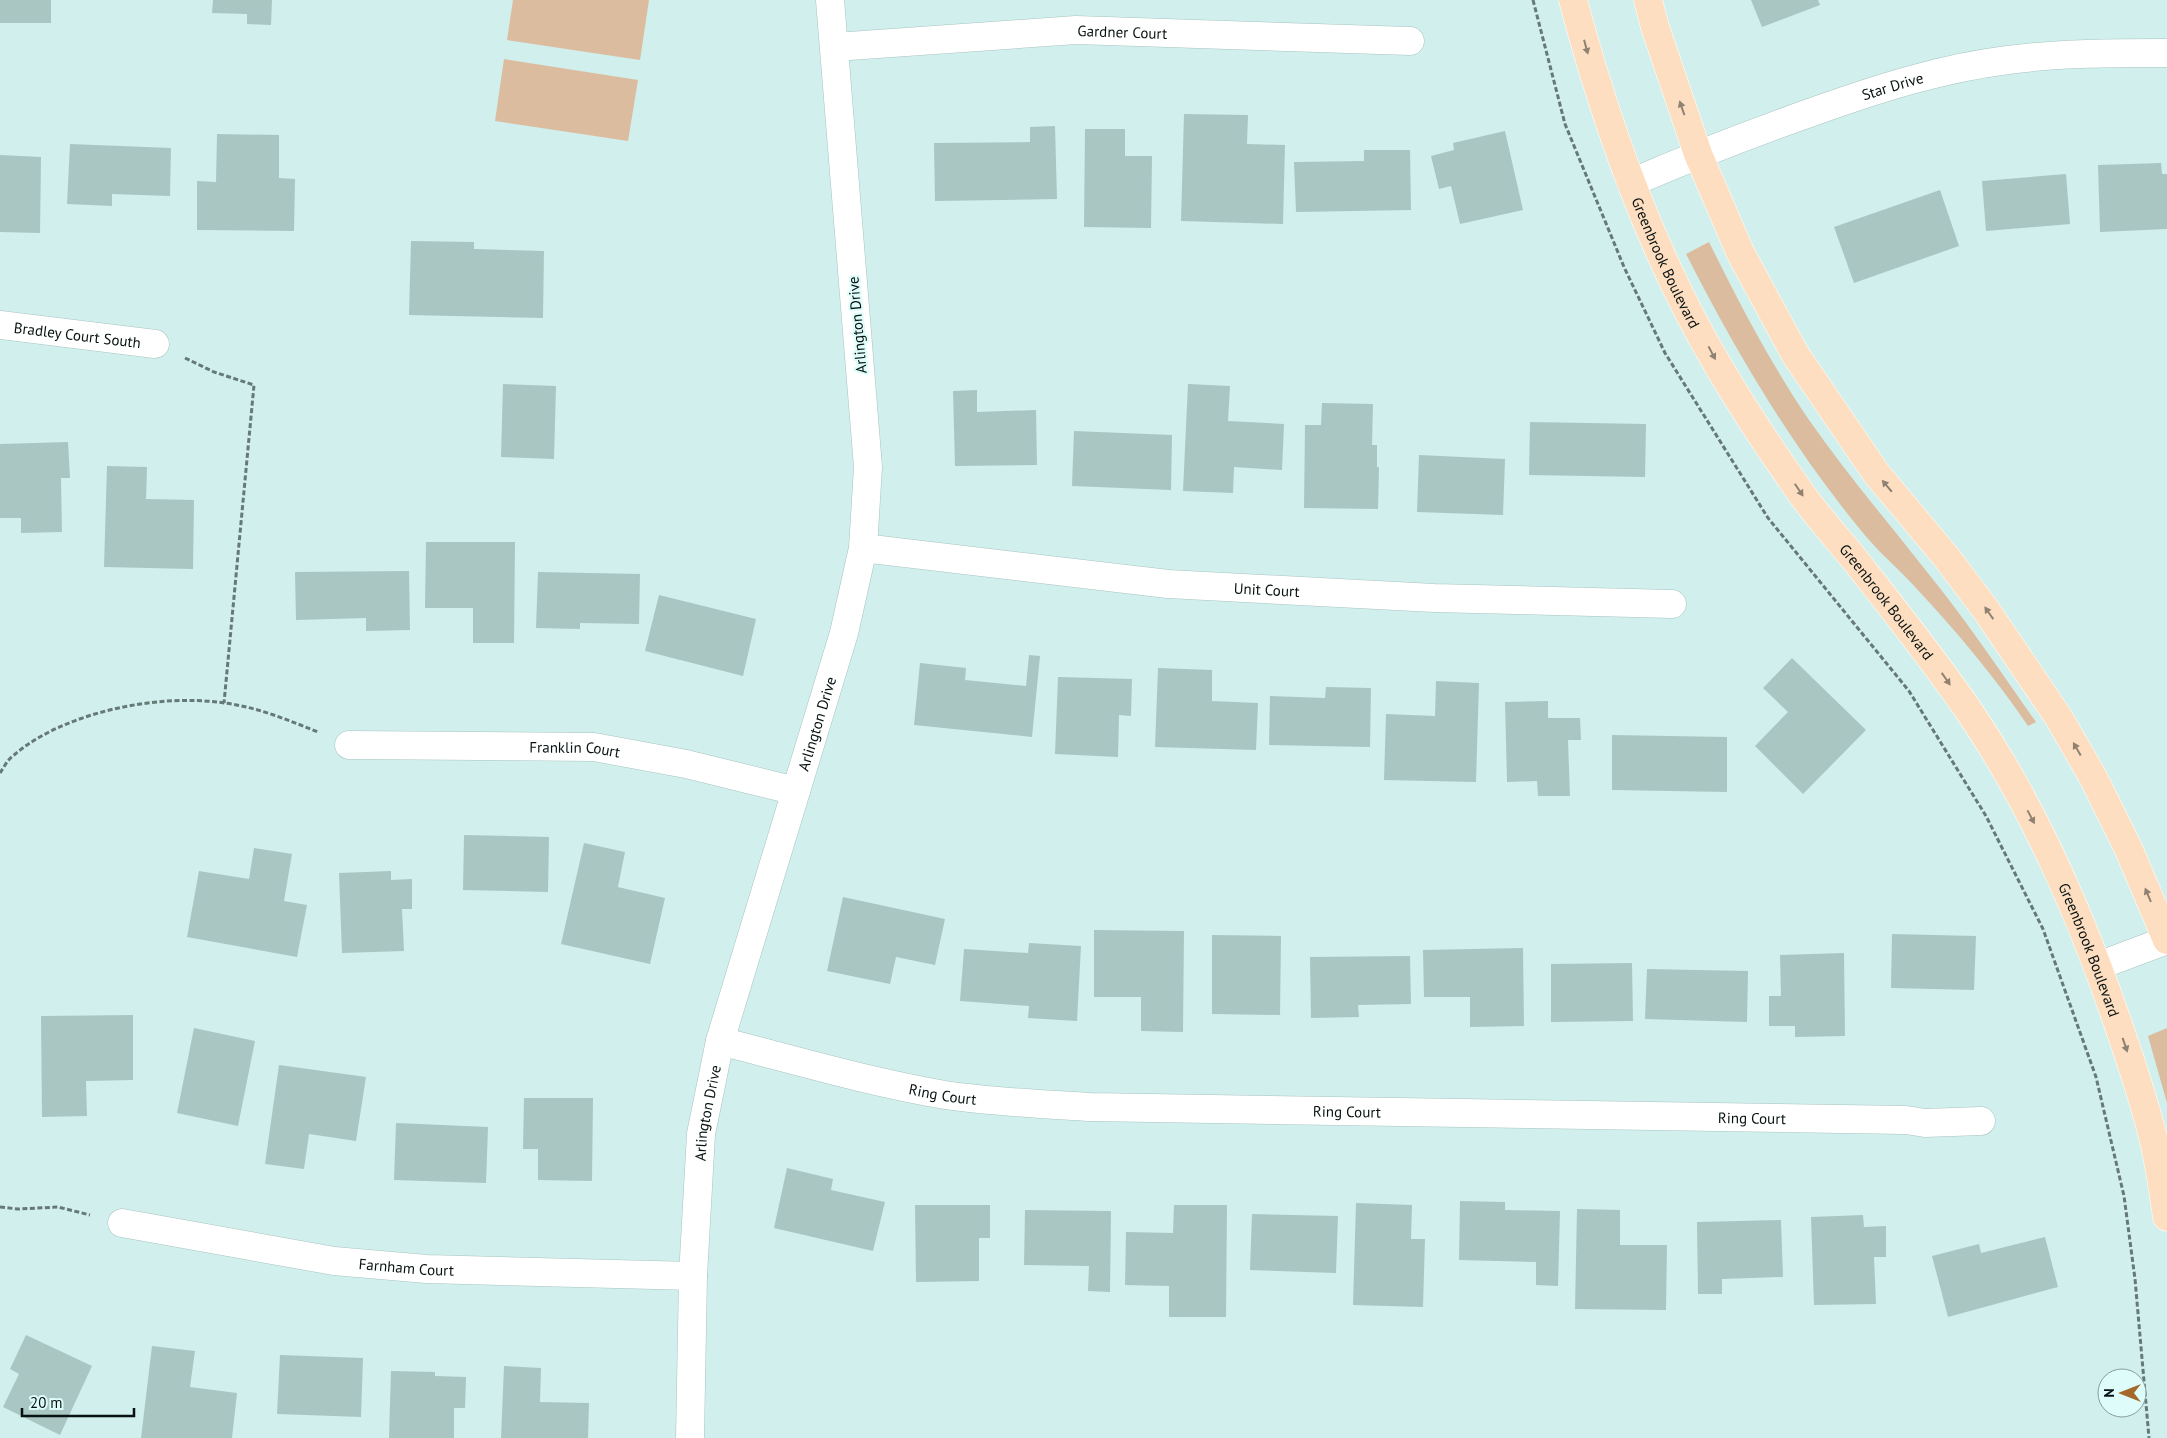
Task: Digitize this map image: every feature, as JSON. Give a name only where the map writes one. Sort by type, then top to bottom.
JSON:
[{"type":"main road","name":"Greenbrook Boulevard","points":[[1573,0],[1594,77],[1631,183],[1669,272],[1718,366],[1757,428],[1805,498],[1936,664],[2009,774],[2071,896],[2098,966],[2130,1060],[2154,1142],[2167,1216]]},
{"type":"main road","points":[[1648,0],[1655,27],[1698,154],[1740,252],[1795,354],[1876,472],[1948,558],[1986,610],[2059,718],[2094,779],[2129,850],[2167,940]]},
{"type":"street","name":"Arlington Drive","points":[[690,1438],[693,1276],[701,1134],[720,1041],[844,633],[863,548],[868,467],[830,0]]},
{"type":"street","name":"Gardner Court","points":[[835,47],[1076,30],[1410,41]]},
{"type":"street","name":"Star Drive","points":[[1631,183],[1698,154],[1876,90],[1914,79],[2008,60],[2094,53],[2167,53]]},
{"type":"street","name":"Bradley Court South","points":[[0,325],[155,344]]},
{"type":"street","name":"Unit Court","points":[[863,548],[1168,584],[1434,598],[1672,604]]},
{"type":"street","name":"Franklin Court","points":[[349,745],[594,746],[686,764],[796,791]]},
{"type":"street","points":[[2098,966],[2167,940]]},
{"type":"street","name":"Ring Court","points":[[720,1041],[866,1079],[945,1095],[1014,1103],[1089,1107],[1906,1120],[1925,1123],[1981,1121]]},
{"type":"street","name":"Farnham Court","points":[[122,1223],[334,1261],[427,1269],[693,1276]]},
{"type":"path","points":[[1534,0],[1565,124],[1624,267],[1665,354],[1693,402],[1768,518],[1909,691],[1986,816],[2042,929],[2096,1076],[2124,1196],[2135,1279],[2149,1438]]},
{"type":"path","points":[[155,344],[214,372],[254,385],[224,703]]},
{"type":"path","points":[[0,773],[13,755],[52,730],[102,712],[158,703],[224,703],[274,715],[349,745]]},
{"type":"path","points":[[0,1206],[18,1209],[58,1207],[122,1223]]},
{"type":"shaded area","points":[[513,0],[649,0],[640,60],[507,40]]},
{"type":"shaded area","points":[[504,59],[638,80],[628,141],[495,121]]},
{"type":"shaded area","points":[[1709,242],[1756,333],[1809,420],[1852,478],[1941,590],[2036,722],[2028,726],[1989,672],[1961,638],[1866,536],[1834,496],[1787,430],[1744,361],[1686,254]]},
{"type":"shaded area","points":[[2167,1028],[2167,1103],[2148,1036]]},
{"type":"building","points":[[0,0],[51,0],[51,23],[0,23]]},
{"type":"building","points":[[213,0],[272,0],[271,25],[247,24],[247,14],[212,13]]},
{"type":"building","points":[[1751,0],[1818,0],[1820,5],[1762,27]]},
{"type":"building","points":[[1184,114],[1248,115],[1247,144],[1285,145],[1283,224],[1181,221]]},
{"type":"building","points":[[1055,126],[1057,199],[935,201],[934,143],[1030,142],[1030,127]]},
{"type":"building","points":[[1085,129],[1125,129],[1125,156],[1152,156],[1151,228],[1084,227]]},
{"type":"building","points":[[1505,131],[1523,210],[1460,224],[1451,186],[1439,189],[1431,156],[1454,150],[1453,143]]},
{"type":"building","points":[[217,134],[279,135],[279,178],[295,179],[294,231],[197,230],[197,181],[216,182]]},
{"type":"building","points":[[70,144],[171,148],[170,196],[112,194],[112,206],[67,204]]},
{"type":"building","points":[[1364,150],[1410,150],[1411,210],[1296,212],[1294,162],[1364,161]]},
{"type":"building","points":[[0,155],[41,157],[40,233],[0,232]]},
{"type":"building","points":[[2161,163],[2162,174],[2167,174],[2167,229],[2100,232],[2098,165]]},
{"type":"building","points":[[2066,174],[2070,224],[1986,231],[1982,181]]},
{"type":"building","points":[[1940,190],[1959,246],[1854,283],[1834,227]]},
{"type":"building","points":[[411,241],[474,242],[474,249],[544,251],[543,318],[409,315]]},
{"type":"building","points":[[503,384],[556,386],[554,459],[501,457]]},
{"type":"building","points":[[1188,384],[1230,386],[1228,421],[1284,424],[1282,470],[1234,467],[1233,493],[1183,491]]},
{"type":"building","points":[[977,390],[977,412],[1036,410],[1037,465],[955,466],[953,391]]},
{"type":"building","points":[[1322,403],[1373,404],[1372,445],[1377,445],[1377,467],[1379,467],[1378,509],[1304,508],[1305,425],[1321,425]]},
{"type":"building","points":[[1530,422],[1646,424],[1645,477],[1529,475]]},
{"type":"building","points":[[1074,431],[1172,435],[1171,490],[1072,486]]},
{"type":"building","points":[[68,442],[70,478],[61,478],[62,532],[21,533],[21,518],[0,518],[0,444]]},
{"type":"building","points":[[1419,455],[1505,459],[1503,515],[1417,512]]},
{"type":"building","points":[[107,466],[147,467],[146,499],[194,500],[193,569],[104,567]]},
{"type":"building","points":[[426,542],[515,542],[514,643],[473,643],[473,608],[425,608]]},
{"type":"building","points":[[409,571],[410,630],[366,631],[366,618],[296,620],[295,572]]},
{"type":"building","points":[[538,572],[640,574],[639,624],[580,623],[580,629],[536,628]]},
{"type":"building","points":[[659,595],[756,619],[743,676],[645,651]]},
{"type":"building","points":[[1029,655],[1040,656],[1032,737],[914,725],[920,663],[966,668],[965,680],[1026,686]]},
{"type":"building","points":[[1792,658],[1866,730],[1803,794],[1755,746],[1788,712],[1763,688]]},
{"type":"building","points":[[1158,668],[1212,670],[1212,701],[1258,703],[1256,750],[1155,747]]},
{"type":"building","points":[[1058,677],[1132,679],[1131,716],[1119,715],[1118,757],[1055,754]]},
{"type":"building","points":[[1436,681],[1479,683],[1476,782],[1384,780],[1386,714],[1435,716]]},
{"type":"building","points":[[1326,687],[1371,688],[1370,747],[1269,745],[1270,696],[1325,698]]},
{"type":"building","points":[[1548,701],[1548,718],[1580,718],[1581,740],[1568,740],[1570,796],[1538,796],[1537,781],[1507,782],[1505,702]]},
{"type":"building","points":[[1612,735],[1727,737],[1727,792],[1612,790]]},
{"type":"building","points":[[464,835],[549,837],[548,892],[463,890]]},
{"type":"building","points":[[584,843],[625,852],[618,887],[665,898],[650,964],[561,944]]},
{"type":"building","points":[[254,848],[292,854],[284,901],[307,905],[297,957],[187,937],[199,871],[249,879]]},
{"type":"building","points":[[391,871],[391,880],[412,879],[412,909],[402,909],[404,951],[342,953],[339,873]]},
{"type":"building","points":[[843,897],[945,919],[935,965],[896,957],[890,984],[827,971]]},
{"type":"building","points":[[1094,930],[1184,931],[1183,1032],[1141,1031],[1141,997],[1094,997]]},
{"type":"building","points":[[1892,934],[1976,936],[1974,990],[1891,988]]},
{"type":"building","points":[[1212,935],[1281,936],[1280,1015],[1212,1014]]},
{"type":"building","points":[[1029,943],[1081,946],[1077,1021],[1028,1018],[1029,1006],[960,1001],[964,949],[1028,953]]},
{"type":"building","points":[[1523,948],[1524,1026],[1470,1027],[1470,997],[1424,997],[1423,950]]},
{"type":"building","points":[[1844,953],[1845,1036],[1795,1037],[1795,1026],[1769,1026],[1769,996],[1781,996],[1780,955]]},
{"type":"building","points":[[1410,956],[1411,1004],[1358,1005],[1359,1017],[1311,1018],[1310,957]]},
{"type":"building","points":[[1632,963],[1633,1021],[1551,1022],[1551,964]]},
{"type":"building","points":[[1647,969],[1748,971],[1747,1022],[1645,1019]]},
{"type":"building","points":[[133,1015],[133,1080],[86,1081],[87,1116],[42,1117],[41,1016]]},
{"type":"building","points":[[194,1028],[255,1041],[238,1126],[177,1113]]},
{"type":"building","points":[[279,1065],[366,1077],[356,1141],[309,1134],[304,1169],[265,1164]]},
{"type":"building","points":[[524,1098],[593,1098],[592,1181],[538,1180],[538,1149],[523,1149]]},
{"type":"building","points":[[396,1123],[488,1127],[486,1183],[394,1180]]},
{"type":"building","points":[[787,1168],[833,1179],[831,1190],[885,1202],[873,1251],[774,1228]]},
{"type":"building","points":[[1460,1201],[1505,1202],[1505,1210],[1560,1211],[1558,1286],[1536,1285],[1536,1262],[1459,1260]]},
{"type":"building","points":[[1356,1203],[1412,1205],[1411,1239],[1425,1239],[1423,1307],[1353,1305]]},
{"type":"building","points":[[915,1205],[990,1205],[990,1238],[979,1238],[979,1281],[916,1282]]},
{"type":"building","points":[[1174,1205],[1227,1205],[1226,1317],[1169,1317],[1169,1286],[1125,1285],[1126,1232],[1173,1233]]},
{"type":"building","points":[[1577,1209],[1620,1210],[1620,1245],[1667,1245],[1666,1310],[1575,1309]]},
{"type":"building","points":[[1025,1210],[1111,1211],[1110,1292],[1088,1291],[1089,1266],[1024,1265]]},
{"type":"building","points":[[1252,1214],[1338,1216],[1336,1273],[1250,1270]]},
{"type":"building","points":[[1863,1215],[1864,1227],[1886,1226],[1886,1257],[1874,1257],[1876,1304],[1814,1305],[1811,1217]]},
{"type":"building","points":[[1781,1220],[1783,1277],[1722,1279],[1722,1294],[1698,1294],[1697,1222]]},
{"type":"building","points":[[2045,1237],[2058,1287],[1948,1317],[1932,1256],[1979,1244],[1981,1253]]},
{"type":"building","points":[[26,1335],[92,1366],[60,1435],[3,1407],[19,1374],[10,1369]]},
{"type":"building","points":[[152,1346],[195,1351],[190,1387],[237,1393],[232,1438],[141,1438]]},
{"type":"building","points":[[280,1355],[363,1358],[361,1417],[277,1414]]},
{"type":"building","points":[[504,1366],[541,1368],[540,1402],[589,1403],[588,1438],[501,1438]]},
{"type":"building","points":[[391,1371],[435,1372],[435,1376],[466,1377],[465,1408],[454,1408],[454,1438],[389,1438]]}]
